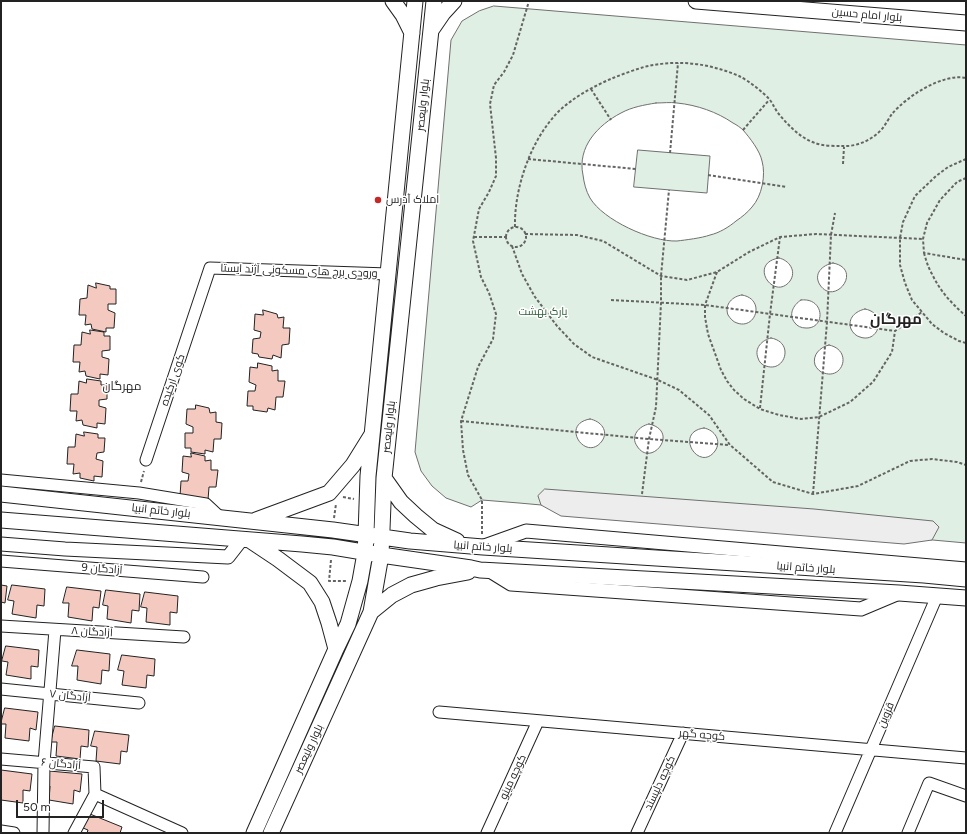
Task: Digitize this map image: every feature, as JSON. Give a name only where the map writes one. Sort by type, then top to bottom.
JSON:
[{"type":"main road","points":[[393,1],[403,15],[412,34]]},
{"type":"main road","name":"بلوار ولیعصر","points":[[271,833],[371,612],[381,555],[374,536],[368,476],[415,1]]},
{"type":"main road","name":"بلوار ولیعصر","points":[[254,833],[349,621],[359,589],[365,553],[374,536],[384,478],[434,1]]},
{"type":"main road","points":[[431,30],[443,12],[454,1]]},
{"type":"main road","name":"بلوار امام حسین","points":[[696,1],[832,7],[966,23]]},
{"type":"main road","points":[[252,522],[329,493],[353,465],[372,434]]},
{"type":"main road","points":[[384,478],[401,502],[433,530],[475,546],[469,554],[468,561],[480,570]]},
{"type":"main road","name":"بلوار خاتم انبیا","points":[[1,494],[475,546],[966,579]]},
{"type":"main road","name":"بلوار خاتم انبیا","points":[[1,520],[333,547],[480,570],[899,593],[963,599]]},
{"type":"main road","points":[[268,523],[274,532],[268,541]]},
{"type":"main road","points":[[246,540],[278,559],[310,583],[322,602],[336,650]]},
{"type":"main road","points":[[702,582],[704,561]]},
{"type":"main road","points":[[371,612],[392,595],[411,585],[436,578],[480,570]]},
{"type":"main road","points":[[349,621],[358,621],[364,627]]},
{"type":"street","name":"ورودی برج های مسکونی آژند ایستا","points":[[210,268],[388,274]]},
{"type":"street","name":"کوی ارکیده","points":[[146,460],[210,268]]},
{"type":"street","points":[[1,480],[139,493],[206,504],[221,518]]},
{"type":"street","points":[[475,546],[526,531],[966,569]]},
{"type":"street","points":[[1,544],[65,549],[228,556],[246,540]]},
{"type":"street","name":"آزادگان 9","points":[[1,561],[203,577]]},
{"type":"street","points":[[480,570],[511,584],[861,609],[899,593]]},
{"type":"street","name":"قزوین","points":[[835,833],[937,596]]},
{"type":"street","name":"آزادگان ۸","points":[[1,626],[184,637]]},
{"type":"street","points":[[43,833],[44,763],[55,630]]},
{"type":"street","name":"آزادگان ۷","points":[[1,689],[139,703]]},
{"type":"street","name":"کوچه گهر","points":[[439,712],[966,758]]},
{"type":"street","name":"کوچه مینو","points":[[487,833],[538,721]]},
{"type":"street","name":"کوچه دلپسند","points":[[637,833],[683,733]]},
{"type":"street","name":"آزادگان ۶","points":[[1,759],[94,767],[95,794]]},
{"type":"street","points":[[908,833],[929,783],[966,796]]},
{"type":"street","points":[[74,833],[95,794],[182,833]]},
{"type":"street","points":[[1,831],[14,833]]},
{"type":"path","points":[[475,546],[482,500],[468,475],[463,450],[461,421],[478,367],[493,339],[496,314],[490,293],[480,277],[473,241],[479,209],[496,176],[496,158],[490,104],[494,85],[504,72],[513,55],[529,1]]},
{"type":"path","points":[[670,153],[678,63]]},
{"type":"path","points":[[515,227],[516,207],[520,185],[528,159],[545,129],[560,111],[581,94],[607,80],[643,67],[678,63],[703,65],[721,69],[741,77],[758,89],[769,100],[788,125],[802,136],[816,144],[844,147],[859,144],[872,138],[883,128],[892,114],[909,98],[934,83],[961,77],[966,78]]},
{"type":"path","points":[[591,88],[611,120]]},
{"type":"path","points":[[743,130],[769,100]]},
{"type":"path","points":[[843,164],[844,147]]},
{"type":"path","points":[[528,159],[636,169]]},
{"type":"path","points":[[966,159],[936,176],[915,196],[903,222],[900,238],[900,265],[904,283],[912,300],[932,324],[944,333],[966,343]]},
{"type":"path","points":[[708,175],[787,187]]},
{"type":"path","points":[[966,178],[957,182],[940,200],[927,223],[923,239],[924,253],[932,273],[941,289],[953,304],[966,316]]},
{"type":"path","points":[[642,494],[649,439],[656,407],[661,276],[669,190]]},
{"type":"path","points":[[813,494],[831,235],[835,213]]},
{"type":"path","points":[[512,246],[518,246],[524,243],[526,237],[521,229],[515,227],[509,230],[506,237],[508,243],[512,246],[522,274],[535,297],[557,326],[574,344],[592,357],[658,380],[679,390],[709,415],[730,445],[773,482],[813,494],[858,486],[910,461],[932,459],[957,462],[966,465]]},
{"type":"path","points":[[525,234],[577,235],[603,241],[661,276],[687,280],[717,272],[749,252],[780,237],[816,234],[923,239]]},
{"type":"path","points":[[474,237],[506,237]]},
{"type":"path","points":[[760,408],[780,237]]},
{"type":"path","points":[[924,253],[966,260]]},
{"type":"path","points":[[717,272],[705,305],[708,334],[720,370],[734,390],[744,399],[760,408],[779,415],[801,419],[819,417],[850,402],[873,382],[892,352],[895,331]]},
{"type":"path","points":[[611,300],[705,305],[895,331],[922,312]]},
{"type":"path","points":[[461,421],[649,439],[730,445]]},
{"type":"path","points":[[139,493],[146,460]]},
{"type":"green space","name":"پارک بهشت","points":[[494,6],[966,45],[966,543],[482,500],[471,507],[446,498],[432,486],[421,471],[415,452],[451,40],[462,21],[479,11]],"holes":[[[656,103],[674,103],[699,107],[714,112],[743,130],[759,153],[764,173],[761,191],[747,213],[724,230],[717,233],[677,241],[654,238],[641,234],[616,222],[596,206],[590,198],[583,178],[582,165],[586,146],[597,131],[605,124],[621,113],[638,106]],[[779,258],[783,259],[791,266],[793,273],[790,281],[784,286],[777,287],[766,279],[764,273],[765,267],[770,261]],[[833,263],[842,267],[846,272],[844,284],[833,292],[826,291],[818,281],[818,274],[822,268]],[[742,295],[754,302],[756,313],[749,322],[744,324],[737,323],[728,315],[728,304],[735,297]],[[801,300],[809,300],[815,303],[820,313],[820,319],[817,324],[813,327],[806,328],[797,325],[792,317],[792,310]],[[865,309],[877,316],[879,321],[878,327],[872,336],[867,338],[860,337],[853,332],[850,322],[851,318],[856,313]],[[771,338],[783,345],[785,356],[778,365],[773,367],[766,366],[759,361],[757,351],[760,345]],[[829,345],[841,352],[843,364],[840,369],[831,374],[820,371],[815,365],[814,361],[820,350]],[[590,419],[598,422],[603,427],[605,434],[602,441],[596,447],[589,448],[578,440],[576,434],[577,428],[581,422]],[[649,424],[658,428],[663,434],[663,440],[655,451],[649,453],[643,452],[637,446],[635,442],[635,435],[639,429]],[[704,428],[708,429],[716,436],[718,443],[717,447],[709,456],[702,457],[696,454],[692,449],[690,436],[695,431]]]},
{"type":"green space","points":[[638,150],[710,156],[707,193],[634,187]]},
{"type":"shaded area","points":[[545,489],[814,509],[933,521],[939,527],[932,540],[904,544],[561,516],[541,505],[538,496]]},
{"type":"building","points":[[96,283],[110,286],[110,289],[116,289],[116,304],[108,304],[108,310],[115,313],[114,328],[106,328],[106,332],[92,329],[91,324],[85,325],[86,315],[79,315],[80,299],[87,298],[88,285],[96,288]]},
{"type":"building","points":[[263,310],[277,314],[278,318],[284,317],[283,328],[290,328],[289,344],[282,345],[281,358],[273,355],[272,359],[259,357],[258,354],[252,353],[253,339],[260,338],[261,332],[254,330],[255,314],[263,315]]},
{"type":"building","points":[[90,330],[104,332],[104,336],[110,336],[110,350],[102,351],[102,357],[109,359],[108,375],[100,374],[100,379],[86,376],[85,371],[79,372],[80,362],[73,362],[74,345],[81,345],[82,332],[90,334]]},
{"type":"building","points":[[258,363],[272,366],[272,371],[278,370],[278,381],[285,381],[283,397],[276,397],[275,410],[268,408],[267,412],[253,410],[253,406],[247,406],[248,391],[255,391],[256,385],[249,382],[250,367],[257,368]]},
{"type":"building","points":[[87,379],[101,381],[101,385],[107,385],[107,399],[99,400],[99,406],[106,408],[105,424],[97,423],[97,428],[83,425],[82,420],[76,421],[77,411],[70,411],[71,394],[78,394],[79,381],[86,383]]},
{"type":"building","points":[[196,405],[209,408],[210,413],[216,412],[216,422],[222,423],[221,439],[214,439],[213,452],[205,450],[205,454],[191,452],[191,448],[185,448],[185,433],[193,433],[193,427],[186,424],[187,409],[195,409]]},
{"type":"building","points":[[84,432],[98,434],[98,438],[105,438],[104,452],[97,453],[96,459],[103,461],[102,477],[94,476],[94,481],[80,478],[80,473],[73,474],[74,464],[67,464],[68,447],[75,447],[76,434],[84,436]]},
{"type":"building","points":[[191,453],[205,456],[205,461],[211,460],[211,470],[218,470],[216,487],[209,487],[208,500],[201,498],[200,502],[180,496],[181,481],[188,481],[189,474],[182,472],[183,456],[191,457]]},
{"type":"building","points":[[1,585],[7,586],[5,603],[1,602]]},
{"type":"building","points":[[12,585],[45,589],[44,606],[37,605],[36,618],[12,614],[14,601],[8,600]]},
{"type":"building","points":[[67,587],[101,591],[99,608],[93,607],[92,621],[68,617],[69,603],[63,603]]},
{"type":"building","points":[[106,590],[140,594],[139,611],[132,610],[131,623],[107,619],[108,606],[103,605]]},
{"type":"building","points":[[145,592],[178,596],[177,613],[170,612],[170,625],[146,622],[147,608],[141,607]]},
{"type":"building","points":[[6,646],[39,650],[38,667],[31,666],[31,679],[6,675],[8,662],[2,661]]},
{"type":"building","points":[[77,650],[110,654],[109,671],[102,670],[101,684],[77,680],[78,666],[72,666]]},
{"type":"building","points":[[122,655],[155,659],[154,676],[147,675],[146,688],[122,685],[124,671],[118,670]]},
{"type":"building","points":[[5,708],[38,712],[36,730],[30,728],[29,741],[5,738],[6,724],[1,724]]},
{"type":"building","points":[[55,726],[89,730],[88,747],[81,746],[80,759],[56,756],[57,742],[51,742]]},
{"type":"building","points":[[95,731],[129,735],[127,752],[121,751],[120,764],[96,761],[97,747],[91,746]]},
{"type":"building","points":[[1,770],[32,774],[30,791],[23,790],[23,803],[1,800]]},
{"type":"building","points":[[49,771],[82,774],[80,792],[74,790],[73,804],[49,800],[50,786],[45,786]]},
{"type":"building","points":[[90,814],[122,827],[120,833],[87,833],[88,830],[83,828]]},
{"type":"place","name":"املاک آدرس","points":[[378,200]]},
{"type":"district","name":"مهرگان","points":[[896,320]]},
{"type":"district","name":"مهرگان","points":[[122,386]]}]
